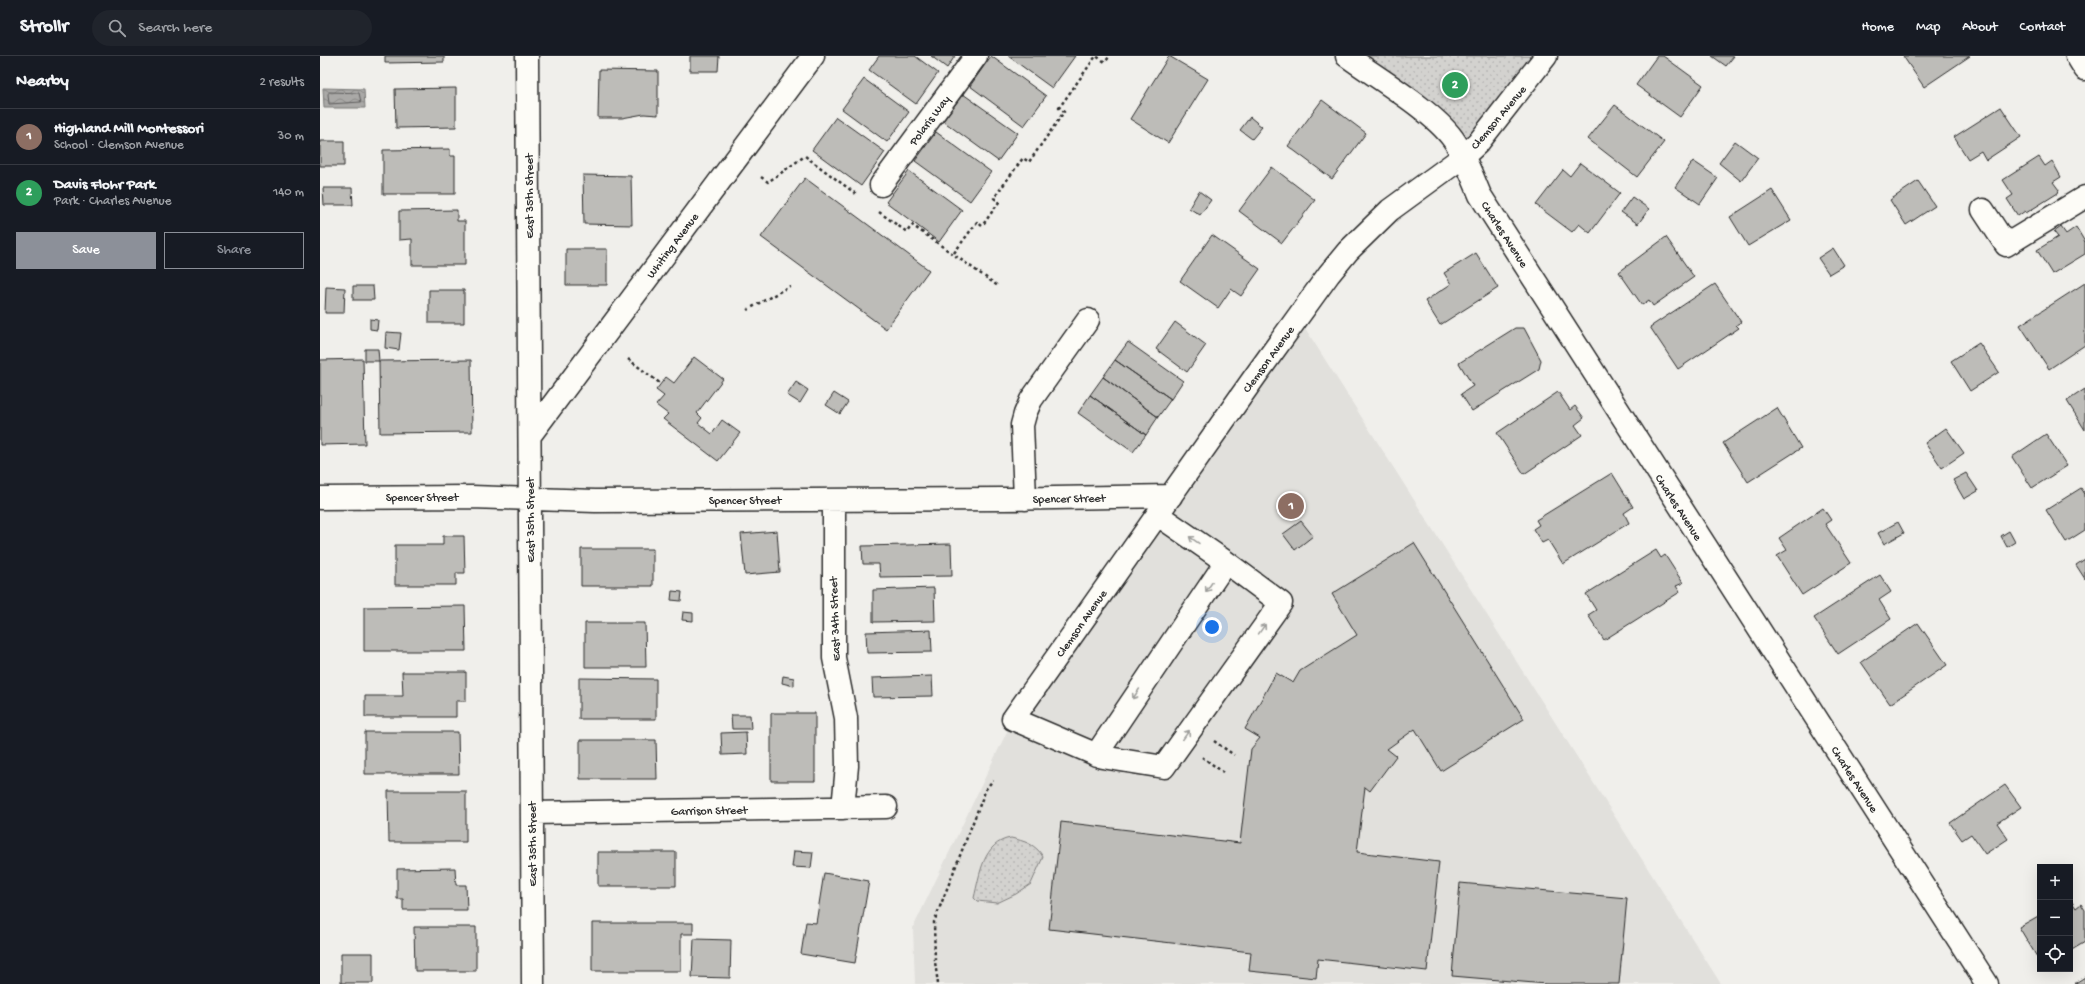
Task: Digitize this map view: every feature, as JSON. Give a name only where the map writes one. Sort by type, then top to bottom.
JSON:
[{"type":"street","name":"East 35th Street","points":[[527,56],[531,434],[530,499],[533,984]]},
{"type":"street","name":"Whiting Avenue","points":[[531,434],[813,56]]},
{"type":"street","name":"Polaris Way","points":[[881,185],[976,56]]},
{"type":"street","name":"Charles Avenue","points":[[1347,56],[1429,114],[1452,138],[1464,156],[1480,195],[1987,984]]},
{"type":"street","name":"Clemson Avenue","points":[[1096,754],[1013,719],[1256,375],[1348,252],[1390,210],[1464,156],[1478,143],[1546,56]]},
{"type":"street","points":[[2077,56],[2085,69]]},
{"type":"street","points":[[1983,210],[2006,245],[2085,197]]},
{"type":"street","points":[[1025,499],[1022,425],[1025,414],[1032,400],[1088,320]]},
{"type":"street","name":"Spencer Street","points":[[320,498],[472,497],[595,501],[1025,499],[1171,496]]},
{"type":"street","name":"East 34th Street","points":[[834,500],[834,658],[846,718],[847,766],[843,808]]},
{"type":"street","points":[[1158,514],[1226,562],[1280,603],[1164,767],[1102,757],[1096,754],[1226,562]]},
{"type":"street","name":"Garrison Street","points":[[532,812],[886,807]]},
{"type":"path","points":[[954,253],[976,222],[982,226],[999,202],[994,198],[1023,158],[1029,162],[1064,112],[1059,108],[1096,56],[1105,62],[1110,56]]},
{"type":"path","points":[[761,177],[768,182],[804,156],[862,198]]},
{"type":"path","points":[[874,207],[907,232],[912,225],[954,253],[998,286]]},
{"type":"path","points":[[747,310],[790,286]]},
{"type":"path","points":[[628,359],[661,384]]},
{"type":"path","points":[[938,984],[935,962],[934,922],[986,789],[992,780]]},
{"type":"shaded area","points":[[1347,56],[1544,56],[1464,156]]},
{"type":"shaded area","points":[[1298,317],[1721,984],[915,984],[913,928],[1013,719]]},
{"type":"shaded area","points":[[1011,838],[1033,846],[1043,857],[1031,884],[1016,894],[997,903],[977,901],[974,898],[984,860],[994,846]]},
{"type":"water","points":[[323,88],[364,89],[365,108],[324,108]]},
{"type":"building","points":[[385,56],[444,56],[444,62],[385,63]]},
{"type":"building","points":[[690,56],[719,56],[718,71],[690,71]]},
{"type":"building","points":[[879,56],[915,56],[938,73],[916,104],[869,70]]},
{"type":"building","points":[[931,56],[955,56],[947,68]]},
{"type":"building","points":[[991,56],[1046,96],[1024,126],[970,86]]},
{"type":"building","points":[[1008,56],[1075,56],[1052,88]]},
{"type":"building","points":[[1169,56],[1208,79],[1168,143],[1130,119]]},
{"type":"building","points":[[1657,56],[1663,56],[1703,85],[1680,117],[1636,85]]},
{"type":"building","points":[[1712,56],[1734,56],[1726,66]]},
{"type":"building","points":[[1903,56],[1970,56],[1924,87]]},
{"type":"building","points":[[599,70],[658,71],[658,115],[644,114],[622,118],[598,118]]},
{"type":"building","points":[[864,79],[909,112],[887,142],[842,109]]},
{"type":"building","points":[[456,88],[456,127],[396,128],[395,89]]},
{"type":"building","points":[[963,94],[1018,133],[998,161],[943,121]]},
{"type":"building","points":[[1322,100],[1366,133],[1332,179],[1288,146]]},
{"type":"building","points":[[1615,105],[1664,142],[1637,177],[1588,139]]},
{"type":"building","points":[[2001,107],[2021,137],[1986,160],[1981,151],[1968,159],[1954,137]]},
{"type":"building","points":[[836,117],[885,152],[861,186],[812,150]]},
{"type":"building","points":[[1250,117],[1262,127],[1252,139],[1240,130]]},
{"type":"building","points":[[936,132],[991,172],[970,201],[915,161]]},
{"type":"building","points":[[320,141],[344,141],[344,166],[320,166]]},
{"type":"building","points":[[1735,141],[1758,158],[1741,181],[1719,163]]},
{"type":"building","points":[[450,149],[450,156],[455,156],[455,194],[383,194],[383,150]]},
{"type":"building","points":[[2039,157],[2045,166],[2052,161],[2061,177],[2053,182],[2059,190],[2058,193],[2026,213],[2025,211],[2018,216],[2007,199],[2013,195],[2003,180]]},
{"type":"building","points":[[1693,161],[1718,178],[1700,204],[1675,187]]},
{"type":"building","points":[[1580,163],[1620,193],[1590,233],[1579,224],[1572,232],[1536,205],[1563,170],[1570,176]]},
{"type":"building","points":[[1272,167],[1315,200],[1282,243],[1239,211]]},
{"type":"building","points":[[909,171],[962,210],[939,242],[886,202]]},
{"type":"building","points":[[583,175],[631,176],[632,225],[584,224]]},
{"type":"building","points":[[805,178],[929,270],[886,329],[761,237]]},
{"type":"building","points":[[1918,181],[1935,206],[1906,225],[1890,200]]},
{"type":"building","points":[[323,188],[352,188],[353,205],[324,205]]},
{"type":"building","points":[[1772,190],[1791,220],[1748,246],[1730,217]]},
{"type":"building","points":[[1199,191],[1211,200],[1200,215],[1189,208]]},
{"type":"building","points":[[1632,197],[1649,209],[1638,224],[1621,212]]},
{"type":"building","points":[[457,210],[457,221],[465,221],[465,265],[412,265],[412,239],[399,240],[399,211]]},
{"type":"building","points":[[2061,227],[2066,234],[2076,227],[2085,242],[2085,254],[2052,274],[2037,250],[2058,237],[2054,232]]},
{"type":"building","points":[[1212,235],[1260,269],[1241,296],[1231,289],[1218,308],[1180,281]]},
{"type":"building","points":[[1666,237],[1694,277],[1653,306],[1649,300],[1642,305],[1619,272]]},
{"type":"building","points":[[1833,248],[1844,265],[1829,274],[1818,258]]},
{"type":"building","points":[[566,249],[607,249],[607,285],[566,285]]},
{"type":"building","points":[[1476,253],[1498,288],[1440,325],[1425,301],[1451,284],[1444,273]]},
{"type":"building","points":[[2085,283],[2085,345],[2049,369],[2020,325]]},
{"type":"building","points":[[1715,284],[1741,322],[1736,325],[1739,328],[1678,369],[1650,327]]},
{"type":"building","points":[[353,286],[373,286],[374,300],[353,300]]},
{"type":"building","points":[[326,287],[345,288],[344,313],[325,313]]},
{"type":"building","points":[[429,290],[464,290],[464,323],[429,323]]},
{"type":"building","points":[[370,319],[378,320],[377,330],[370,329]]},
{"type":"building","points":[[1175,322],[1206,345],[1187,372],[1156,349]]},
{"type":"building","points":[[1515,328],[1524,328],[1541,360],[1539,369],[1472,411],[1461,394],[1473,386],[1459,363]]},
{"type":"building","points":[[386,332],[401,333],[399,350],[385,348]]},
{"type":"building","points":[[1128,342],[1183,381],[1171,399],[1115,360]]},
{"type":"building","points":[[1979,343],[1999,372],[1970,391],[1951,361]]},
{"type":"building","points":[[365,349],[378,349],[379,361],[365,361]]},
{"type":"building","points":[[694,357],[723,379],[697,413],[702,418],[698,423],[712,434],[722,420],[740,433],[718,461],[663,419],[668,414],[656,405],[664,396],[656,390],[666,377],[674,383]]},
{"type":"building","points":[[363,359],[365,444],[320,445],[320,360]]},
{"type":"building","points":[[471,360],[472,432],[380,433],[379,361]]},
{"type":"building","points":[[1115,360],[1171,399],[1158,417],[1103,377]]},
{"type":"building","points":[[1103,377],[1158,417],[1146,435],[1090,395]]},
{"type":"building","points":[[796,382],[808,390],[800,403],[787,395]]},
{"type":"building","points":[[2085,389],[2085,430],[2067,401]]},
{"type":"building","points":[[1558,392],[1570,410],[1575,406],[1584,418],[1575,425],[1582,435],[1524,474],[1497,433]]},
{"type":"building","points":[[834,393],[848,402],[840,414],[826,405]]},
{"type":"building","points":[[1090,395],[1146,435],[1133,452],[1078,413]]},
{"type":"building","points":[[1777,408],[1801,448],[1748,482],[1723,443]]},
{"type":"building","points":[[1946,428],[1964,453],[1942,468],[1925,443]]},
{"type":"building","points":[[2046,434],[2067,466],[2032,488],[2012,457]]},
{"type":"building","points":[[1612,473],[1633,507],[1624,513],[1629,523],[1563,564],[1548,540],[1542,543],[1533,529],[1539,525],[1536,520]]},
{"type":"building","points":[[1966,473],[1978,491],[1964,499],[1953,480]]},
{"type":"building","points":[[2081,488],[2085,494],[2085,530],[2066,542],[2046,510]]},
{"type":"building","points":[[1823,508],[1831,520],[1825,524],[1851,563],[1802,595],[1777,556],[1787,550],[1779,538]]},
{"type":"building","points":[[1301,521],[1313,536],[1295,550],[1283,534]]},
{"type":"building","points":[[1898,522],[1904,533],[1884,544],[1878,533]]},
{"type":"building","points":[[777,531],[780,572],[745,575],[741,534]]},
{"type":"building","points":[[2009,531],[2015,542],[2007,547],[2001,536]]},
{"type":"building","points":[[443,536],[464,536],[465,573],[456,573],[456,585],[395,585],[395,545],[443,545]]},
{"type":"building","points":[[1414,543],[1524,719],[1441,771],[1415,729],[1387,749],[1396,756],[1370,791],[1365,787],[1357,852],[1439,862],[1427,971],[1318,959],[1316,978],[1249,971],[1251,952],[1049,929],[1061,822],[1240,843],[1251,749],[1260,738],[1245,729],[1276,673],[1293,683],[1300,671],[1357,635],[1332,594]]},
{"type":"building","points":[[951,544],[952,576],[880,577],[879,564],[863,564],[862,546]]},
{"type":"building","points":[[581,549],[653,549],[653,586],[581,586]]},
{"type":"building","points":[[1656,550],[1661,558],[1665,555],[1683,583],[1676,586],[1680,592],[1604,640],[1588,615],[1596,610],[1586,594]]},
{"type":"building","points":[[2085,559],[2085,579],[2076,565]]},
{"type":"building","points":[[1880,575],[1891,592],[1879,600],[1891,619],[1838,654],[1814,618]]},
{"type":"building","points":[[934,588],[935,621],[873,622],[873,590]]},
{"type":"building","points":[[672,591],[682,592],[681,601],[671,600]]},
{"type":"building","points":[[465,606],[466,651],[364,651],[364,607]]},
{"type":"building","points":[[683,612],[693,613],[693,621],[682,620]]},
{"type":"building","points":[[585,623],[645,623],[646,667],[585,667]]},
{"type":"building","points":[[1918,623],[1947,665],[1890,704],[1861,662]]},
{"type":"building","points":[[931,630],[932,652],[867,653],[866,632]]},
{"type":"building","points":[[402,672],[466,672],[466,701],[456,701],[456,717],[365,717],[365,696],[403,696]]},
{"type":"building","points":[[783,676],[794,678],[794,686],[782,683]]},
{"type":"building","points":[[932,676],[933,696],[873,697],[872,678]]},
{"type":"building","points":[[579,678],[656,679],[656,719],[579,719]]},
{"type":"building","points":[[771,713],[815,713],[815,781],[771,781]]},
{"type":"building","points":[[731,715],[750,715],[751,729],[732,729]]},
{"type":"building","points":[[365,732],[458,732],[459,774],[365,774]]},
{"type":"building","points":[[746,732],[747,754],[722,755],[721,733]]},
{"type":"building","points":[[580,740],[656,740],[657,779],[580,779]]},
{"type":"building","points":[[2005,785],[2021,807],[1997,823],[2008,839],[1985,854],[1971,834],[1962,840],[1950,823]]},
{"type":"building","points":[[388,791],[466,791],[466,842],[389,842]]},
{"type":"building","points":[[794,851],[813,852],[811,868],[792,867]]},
{"type":"building","points":[[598,852],[676,852],[676,886],[598,886]]},
{"type":"building","points":[[455,868],[456,885],[466,885],[467,910],[403,910],[403,899],[397,899],[397,869]]},
{"type":"building","points":[[824,873],[869,881],[855,963],[801,954],[806,922],[816,923]]},
{"type":"building","points":[[1460,883],[1627,898],[1619,984],[1546,984],[1452,976]]},
{"type":"building","points":[[2073,904],[2076,908],[2081,904],[2085,910],[2085,942],[2073,949]]},
{"type":"building","points":[[2037,917],[2037,957],[2019,927]]},
{"type":"building","points":[[592,923],[693,923],[693,934],[681,934],[681,971],[592,971]]},
{"type":"building","points":[[414,927],[476,927],[476,971],[415,971]]},
{"type":"building","points":[[694,939],[731,940],[730,978],[692,977]]},
{"type":"building","points":[[341,953],[373,953],[373,983],[341,983]]},
{"type":"building","points":[[2085,977],[2085,984],[2074,984]]},
{"type":"place","name":"Davis Flohr Park","points":[[1455,85]]},
{"type":"place","name":"Highland Mill Montessori","points":[[1291,506]]}]
